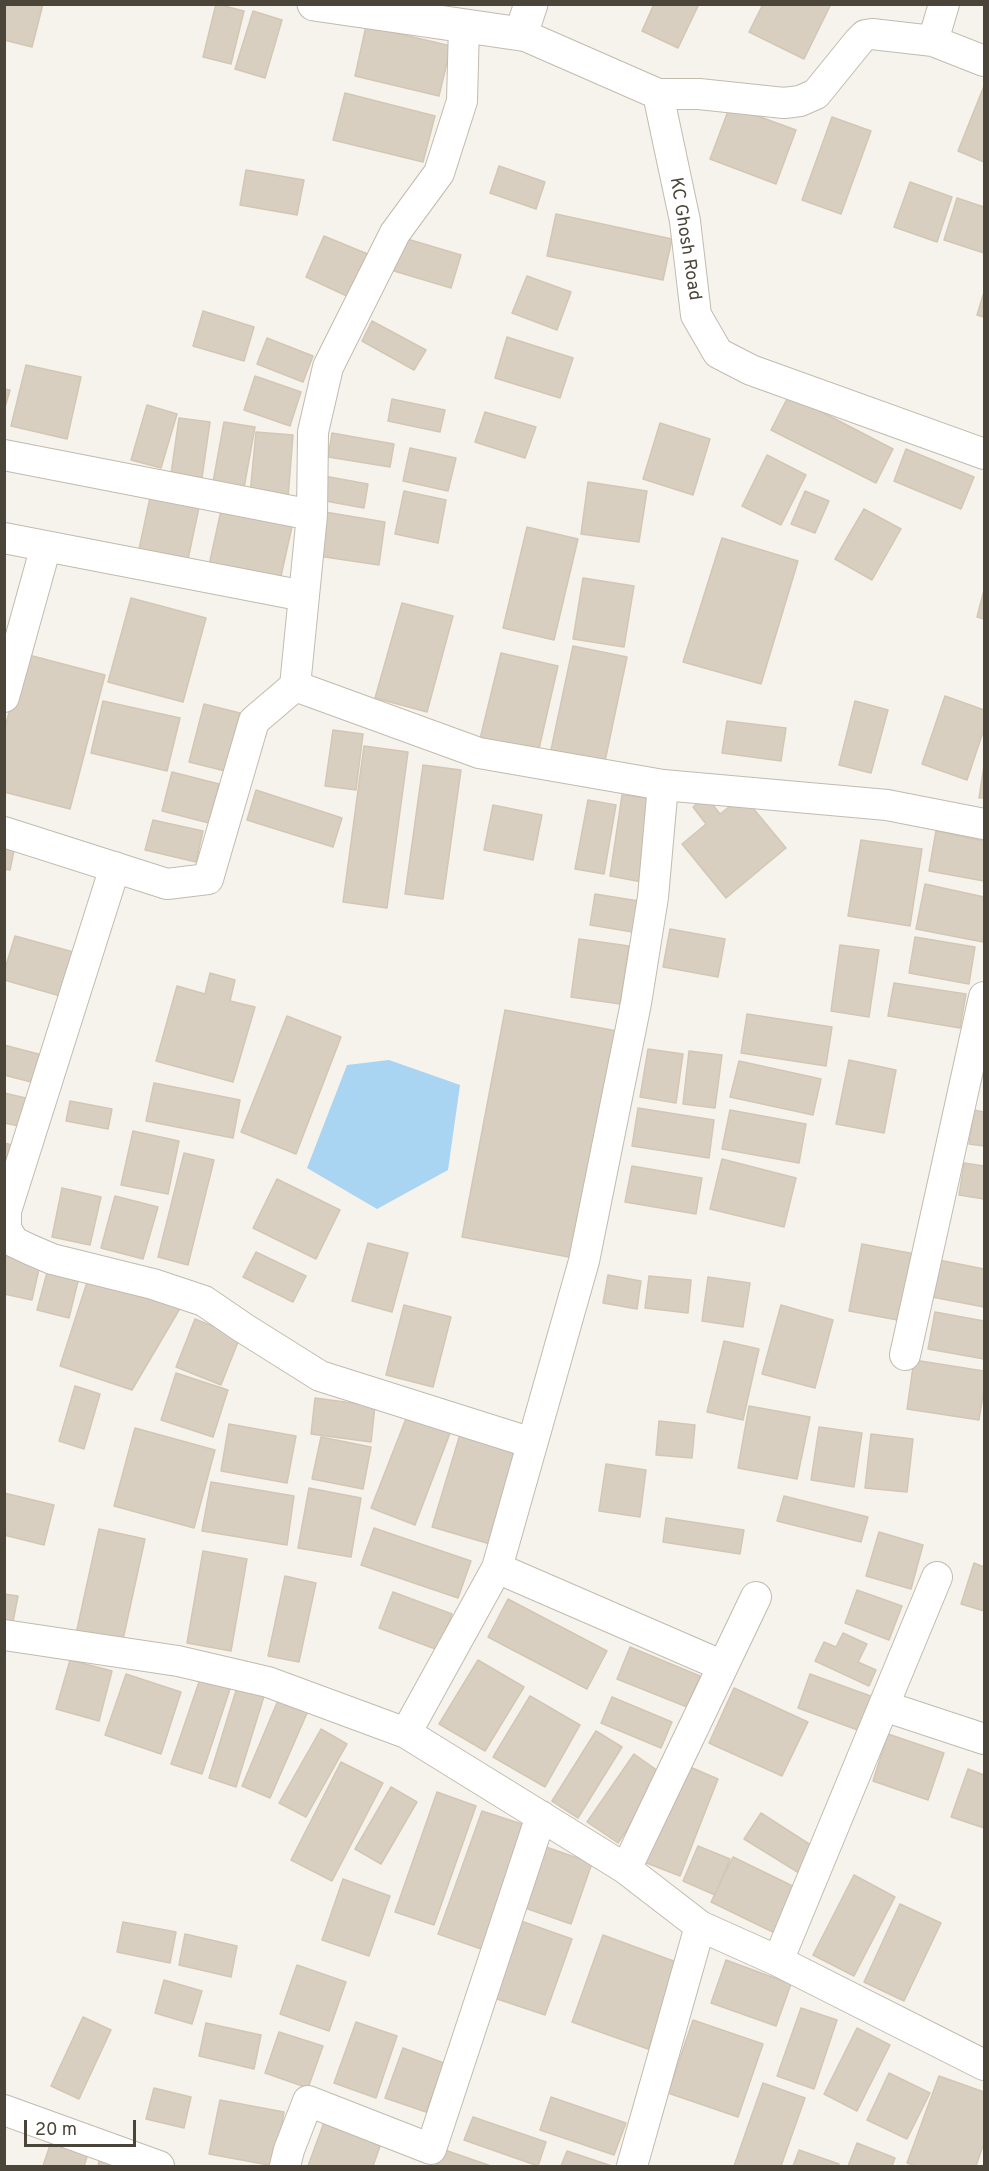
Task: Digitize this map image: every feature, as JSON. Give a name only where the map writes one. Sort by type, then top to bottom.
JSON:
[{"type":"street","points":[[314,4],[464,26],[526,19],[658,94],[699,94],[784,103],[800,100],[816,94],[865,35],[872,34],[933,41],[984,61]]},
{"type":"street","points":[[933,41],[944,4]]},
{"type":"street","points":[[4,832],[167,884],[208,879],[254,721],[296,686],[312,515],[313,432],[328,367],[395,233],[439,173],[462,101],[464,26]]},
{"type":"street","name":"KC Ghosh Road","points":[[658,94],[685,221],[696,315],[718,353],[752,370],[984,454]]},
{"type":"street","points":[[4,455],[312,515]]},
{"type":"street","points":[[4,538],[304,596]]},
{"type":"street","points":[[4,697],[46,546]]},
{"type":"street","points":[[296,686],[479,753],[663,784],[886,804],[984,824]]},
{"type":"street","points":[[406,1733],[497,1568],[584,1261],[636,1003],[653,897],[663,784]]},
{"type":"street","points":[[115,867],[6,1211],[6,1229],[14,1242],[52,1259],[153,1284],[204,1301],[242,1328],[320,1376],[532,1443]]},
{"type":"street","points":[[905,1355],[984,998]]},
{"type":"street","points":[[497,1568],[723,1666]]},
{"type":"street","points":[[778,1961],[937,1577]]},
{"type":"street","points":[[626,1869],[756,1597]]},
{"type":"street","points":[[4,1635],[178,1661],[268,1682],[406,1733],[626,1869],[700,1926],[778,1961],[984,2065]]},
{"type":"street","points":[[884,1706],[984,1739]]},
{"type":"street","points":[[285,2166],[308,2101],[431,2149],[541,1815]]},
{"type":"street","points":[[640,2164],[700,1926]]},
{"type":"street","points":[[4,2110],[159,2166]]},
{"type":"water","points":[[389,1060],[460,1085],[448,1170],[377,1209],[307,1168],[347,1065]]},
{"type":"building","points":[[4,4],[43,4],[32,47],[4,40]]},
{"type":"building","points":[[216,4],[244,11],[231,64],[203,57]]},
{"type":"building","points":[[654,4],[699,4],[678,48],[642,31]]},
{"type":"building","points":[[763,4],[831,4],[804,59],[749,32]]},
{"type":"building","points":[[253,11],[282,20],[265,78],[235,69]]},
{"type":"building","points":[[366,26],[451,46],[439,96],[355,76]]},
{"type":"building","points":[[984,86],[984,162],[958,151]]},
{"type":"building","points":[[345,93],[435,116],[423,162],[333,140]]},
{"type":"building","points":[[730,106],[796,130],[776,184],[710,159]]},
{"type":"building","points":[[832,117],[871,131],[841,214],[802,200]]},
{"type":"building","points":[[499,166],[545,182],[536,209],[490,193]]},
{"type":"building","points":[[246,170],[304,180],[297,215],[240,205]]},
{"type":"building","points":[[910,182],[952,197],[937,242],[894,227]]},
{"type":"building","points":[[957,198],[984,207],[984,253],[944,240]]},
{"type":"building","points":[[556,214],[672,239],[663,280],[547,256]]},
{"type":"building","points":[[324,236],[370,255],[351,298],[306,277]]},
{"type":"building","points":[[404,238],[461,255],[451,288],[394,271]]},
{"type":"building","points":[[527,276],[571,292],[557,330],[512,313]]},
{"type":"building","points":[[984,292],[984,317],[977,315]]},
{"type":"building","points":[[203,311],[254,327],[244,361],[193,346]]},
{"type":"building","points":[[372,321],[426,350],[414,370],[362,341]]},
{"type":"building","points":[[507,337],[573,358],[560,398],[495,378]]},
{"type":"building","points":[[267,338],[313,356],[303,382],[257,364]]},
{"type":"building","points":[[26,365],[81,377],[67,439],[11,426]]},
{"type":"building","points":[[255,376],[301,392],[290,426],[244,410]]},
{"type":"building","points":[[4,389],[10,390],[4,411]]},
{"type":"building","points":[[789,395],[893,449],[876,483],[771,430]]},
{"type":"building","points":[[392,399],[445,410],[440,432],[388,421]]},
{"type":"building","points":[[147,405],[177,414],[161,468],[131,460]]},
{"type":"building","points":[[485,412],[536,427],[525,458],[475,442]]},
{"type":"building","points":[[179,418],[210,422],[202,478],[171,474]]},
{"type":"building","points":[[224,422],[255,427],[244,488],[213,482]]},
{"type":"building","points":[[660,423],[710,439],[693,495],[643,479]]},
{"type":"building","points":[[256,432],[293,435],[288,498],[250,494]]},
{"type":"building","points":[[332,433],[394,444],[390,467],[328,457]]},
{"type":"building","points":[[410,448],[456,458],[448,491],[403,481]]},
{"type":"building","points":[[906,449],[974,477],[961,509],[894,481]]},
{"type":"building","points":[[767,455],[806,475],[781,525],[742,506]]},
{"type":"building","points":[[324,476],[368,484],[364,508],[320,500]]},
{"type":"building","points":[[588,482],[647,491],[639,542],[581,534]]},
{"type":"building","points":[[152,488],[201,498],[187,564],[138,554]]},
{"type":"building","points":[[404,491],[446,500],[438,543],[395,534]]},
{"type":"building","points":[[805,491],[829,501],[815,533],[791,524]]},
{"type":"building","points":[[222,506],[293,522],[279,585],[208,570]]},
{"type":"building","points":[[864,509],[901,529],[872,580],[835,559]]},
{"type":"building","points":[[325,512],[385,522],[379,565],[318,556]]},
{"type":"building","points":[[527,527],[578,539],[554,640],[503,628]]},
{"type":"building","points":[[722,538],[798,561],[761,684],[683,662]]},
{"type":"building","points":[[583,578],[634,586],[624,647],[573,639]]},
{"type":"building","points":[[984,590],[984,619],[977,617]]},
{"type":"building","points":[[131,598],[206,618],[183,702],[108,682]]},
{"type":"building","points":[[402,603],[453,616],[427,712],[375,698]]},
{"type":"building","points":[[573,646],[627,657],[605,761],[551,750]]},
{"type":"building","points":[[501,653],[558,666],[538,753],[480,739]]},
{"type":"building","points":[[25,654],[105,675],[70,809],[4,792],[4,731]]},
{"type":"building","points":[[945,696],[984,710],[984,729],[967,780],[922,764]]},
{"type":"building","points":[[103,701],[180,718],[167,771],[91,753]]},
{"type":"building","points":[[855,701],[888,710],[871,773],[839,765]]},
{"type":"building","points":[[204,704],[240,713],[225,771],[189,762]]},
{"type":"building","points":[[727,721],[786,728],[781,761],[722,753]]},
{"type":"building","points":[[333,730],[363,734],[356,790],[325,786]]},
{"type":"building","points":[[364,746],[408,752],[387,908],[343,902]]},
{"type":"building","points":[[423,765],[461,770],[443,899],[405,894]]},
{"type":"building","points":[[984,765],[984,798],[979,798]]},
{"type":"building","points":[[172,772],[219,784],[209,823],[162,811]]},
{"type":"building","points":[[256,790],[342,818],[333,847],[247,820]]},
{"type":"building","points":[[622,795],[654,799],[642,882],[610,876]]},
{"type":"building","points":[[706,796],[720,814],[743,796],[786,848],[726,898],[682,844],[706,824],[693,807]]},
{"type":"building","points":[[588,800],[616,805],[604,874],[575,869]]},
{"type":"building","points":[[493,805],[542,815],[533,860],[484,850]]},
{"type":"building","points":[[153,820],[203,831],[196,862],[145,850]]},
{"type":"building","points":[[936,831],[984,841],[984,881],[929,871]]},
{"type":"building","points":[[4,838],[16,841],[10,870],[4,869]]},
{"type":"building","points":[[861,840],[922,849],[910,926],[848,916]]},
{"type":"building","points":[[925,884],[984,897],[983,942],[916,929]]},
{"type":"building","points":[[595,894],[645,902],[639,933],[590,925]]},
{"type":"building","points":[[670,929],[725,939],[718,977],[663,967]]},
{"type":"building","points":[[15,936],[77,953],[64,997],[4,980],[4,972]]},
{"type":"building","points":[[915,937],[975,947],[969,984],[909,973]]},
{"type":"building","points":[[579,939],[629,946],[620,1004],[571,997]]},
{"type":"building","points":[[840,945],[879,950],[869,1017],[831,1011]]},
{"type":"building","points":[[210,973],[235,980],[230,1001],[255,1007],[233,1082],[156,1061],[177,986],[205,994]]},
{"type":"building","points":[[894,983],[966,994],[960,1028],[888,1016]]},
{"type":"building","points":[[505,1010],[617,1031],[574,1258],[462,1237]]},
{"type":"building","points":[[747,1014],[832,1027],[826,1066],[741,1053]]},
{"type":"building","points":[[287,1016],[341,1037],[296,1154],[241,1132]]},
{"type":"building","points":[[4,1045],[46,1056],[39,1084],[4,1075]]},
{"type":"building","points":[[648,1049],[683,1054],[676,1103],[640,1097]]},
{"type":"building","points":[[689,1051],[722,1055],[715,1108],[683,1104]]},
{"type":"building","points":[[849,1060],[896,1070],[884,1133],[836,1124]]},
{"type":"building","points":[[739,1061],[821,1079],[813,1115],[730,1097]]},
{"type":"building","points":[[154,1083],[240,1100],[233,1138],[146,1121]]},
{"type":"building","points":[[4,1093],[30,1099],[24,1127],[4,1123]]},
{"type":"building","points":[[70,1101],[112,1109],[108,1129],[66,1121]]},
{"type":"building","points":[[638,1108],[714,1120],[709,1158],[632,1146]]},
{"type":"building","points":[[730,1110],[806,1124],[799,1163],[722,1149]]},
{"type":"building","points":[[974,1110],[984,1112],[984,1146],[969,1144]]},
{"type":"building","points":[[133,1131],[179,1141],[168,1194],[121,1185]]},
{"type":"building","points":[[4,1143],[20,1147],[4,1172]]},
{"type":"building","points":[[184,1153],[214,1160],[188,1265],[158,1257]]},
{"type":"building","points":[[722,1159],[796,1178],[784,1227],[710,1209]]},
{"type":"building","points":[[964,1163],[984,1166],[984,1199],[959,1195]]},
{"type":"building","points":[[632,1166],[702,1178],[696,1214],[625,1202]]},
{"type":"building","points":[[277,1179],[340,1210],[316,1259],[253,1228]]},
{"type":"building","points":[[62,1188],[101,1197],[90,1245],[52,1237]]},
{"type":"building","points":[[115,1196],[158,1207],[143,1259],[101,1248]]},
{"type":"building","points":[[368,1243],[408,1253],[392,1312],[352,1301]]},
{"type":"building","points":[[862,1244],[915,1254],[903,1321],[849,1311]]},
{"type":"building","points":[[4,1251],[41,1260],[32,1300],[4,1294]]},
{"type":"building","points":[[256,1252],[306,1276],[293,1302],[243,1277]]},
{"type":"building","points":[[939,1260],[984,1269],[984,1307],[932,1297]]},
{"type":"building","points":[[49,1265],[80,1273],[69,1318],[37,1310]]},
{"type":"building","points":[[90,1273],[182,1305],[132,1390],[60,1366]]},
{"type":"building","points":[[608,1275],[641,1281],[637,1309],[603,1303]]},
{"type":"building","points":[[649,1276],[691,1280],[688,1313],[645,1308]]},
{"type":"building","points":[[708,1277],[750,1283],[743,1327],[702,1321]]},
{"type":"building","points":[[404,1305],[451,1317],[433,1387],[386,1375]]},
{"type":"building","points":[[781,1305],[833,1320],[815,1388],[762,1374]]},
{"type":"building","points":[[935,1312],[984,1321],[984,1359],[928,1349]]},
{"type":"building","points":[[195,1319],[240,1337],[221,1385],[176,1367]]},
{"type":"building","points":[[724,1341],[759,1349],[743,1420],[707,1412]]},
{"type":"building","points":[[914,1360],[984,1371],[984,1389],[979,1420],[907,1409]]},
{"type":"building","points":[[176,1373],[228,1390],[213,1437],[161,1420]]},
{"type":"building","points":[[75,1386],[100,1394],[84,1449],[59,1441]]},
{"type":"building","points":[[315,1398],[375,1406],[371,1442],[311,1434]]},
{"type":"building","points":[[749,1406],[810,1417],[797,1479],[738,1468]]},
{"type":"building","points":[[409,1411],[452,1428],[415,1525],[371,1508]]},
{"type":"building","points":[[659,1421],[695,1425],[692,1458],[656,1455]]},
{"type":"building","points":[[229,1424],[296,1436],[287,1483],[221,1471]]},
{"type":"building","points":[[819,1427],[862,1433],[854,1487],[811,1480]]},
{"type":"building","points":[[135,1428],[215,1450],[194,1528],[114,1506]]},
{"type":"building","points":[[461,1431],[519,1449],[490,1544],[432,1527]]},
{"type":"building","points":[[871,1434],[913,1439],[907,1492],[865,1488]]},
{"type":"building","points":[[321,1437],[371,1447],[363,1489],[312,1479]]},
{"type":"building","points":[[606,1464],[646,1470],[640,1517],[599,1511]]},
{"type":"building","points":[[211,1482],[294,1496],[287,1545],[202,1531]]},
{"type":"building","points":[[309,1488],[361,1498],[351,1557],[298,1548]]},
{"type":"building","points":[[4,1493],[54,1505],[44,1545],[4,1535]]},
{"type":"building","points":[[784,1496],[868,1517],[861,1542],[777,1521]]},
{"type":"building","points":[[666,1518],[744,1530],[740,1554],[663,1542]]},
{"type":"building","points":[[374,1528],[471,1561],[458,1598],[361,1565]]},
{"type":"building","points":[[99,1529],[145,1539],[122,1644],[76,1634]]},
{"type":"building","points":[[879,1532],[923,1545],[911,1589],[866,1576]]},
{"type":"building","points":[[203,1551],[247,1559],[231,1651],[187,1643]]},
{"type":"building","points":[[974,1563],[984,1567],[984,1611],[961,1604]]},
{"type":"building","points":[[285,1576],[316,1583],[299,1662],[268,1656]]},
{"type":"building","points":[[857,1590],[902,1606],[889,1640],[845,1623]]},
{"type":"building","points":[[393,1592],[452,1614],[438,1650],[379,1628]]},
{"type":"building","points":[[4,1594],[18,1596],[12,1627],[4,1626]]},
{"type":"building","points":[[508,1599],[607,1651],[587,1689],[488,1637]]},
{"type":"building","points":[[843,1633],[867,1644],[858,1662],[876,1670],[869,1686],[815,1661],[824,1642],[836,1647]]},
{"type":"building","points":[[630,1647],[700,1676],[687,1707],[617,1679]]},
{"type":"building","points":[[70,1660],[112,1671],[99,1721],[56,1709]]},
{"type":"building","points":[[478,1660],[524,1687],[485,1751],[439,1724]]},
{"type":"building","points":[[126,1674],[181,1692],[161,1754],[105,1735]]},
{"type":"building","points":[[810,1674],[876,1698],[863,1732],[798,1708]]},
{"type":"building","points":[[200,1679],[230,1689],[202,1774],[171,1764]]},
{"type":"building","points":[[238,1684],[265,1693],[236,1787],[209,1778]]},
{"type":"building","points":[[734,1688],[808,1722],[782,1776],[709,1743]]},
{"type":"building","points":[[530,1696],[580,1725],[545,1787],[493,1757]]},
{"type":"building","points":[[612,1697],[672,1722],[661,1748],[601,1723]]},
{"type":"building","points":[[279,1698],[308,1711],[270,1798],[242,1786]]},
{"type":"building","points":[[321,1729],[347,1744],[306,1817],[279,1803]]},
{"type":"building","points":[[596,1731],[622,1747],[578,1818],[552,1801]]},
{"type":"building","points":[[888,1734],[944,1753],[928,1800],[873,1781]]},
{"type":"building","points":[[634,1754],[664,1775],[618,1843],[587,1822]]},
{"type":"building","points":[[341,1762],[383,1783],[332,1881],[291,1860]]},
{"type":"building","points":[[683,1764],[718,1779],[680,1876],[644,1862]]},
{"type":"building","points":[[968,1769],[984,1775],[984,1828],[951,1817]]},
{"type":"building","points":[[391,1787],[417,1802],[381,1864],[355,1849]]},
{"type":"building","points":[[437,1792],[476,1806],[434,1925],[395,1912]]},
{"type":"building","points":[[482,1811],[528,1826],[484,1950],[438,1934]]},
{"type":"building","points":[[761,1813],[820,1851],[804,1876],[744,1839]]},
{"type":"building","points":[[698,1846],[730,1859],[715,1895],[683,1881]]},
{"type":"building","points":[[546,1847],[592,1863],[571,1924],[525,1908]]},
{"type":"building","points":[[733,1857],[803,1891],[781,1936],[711,1902]]},
{"type":"building","points":[[854,1875],[895,1897],[854,1976],[813,1955]]},
{"type":"building","points":[[343,1879],[390,1896],[369,1956],[322,1940]]},
{"type":"building","points":[[900,1904],[941,1923],[904,2001],[864,1982]]},
{"type":"building","points":[[521,1921],[572,1939],[545,2015],[494,1998]]},
{"type":"building","points":[[123,1922],[176,1932],[170,1963],[117,1952]]},
{"type":"building","points":[[185,1934],[237,1946],[231,1977],[179,1965]]},
{"type":"building","points":[[603,1935],[679,1963],[648,2049],[572,2022]]},
{"type":"building","points":[[726,1960],[791,1984],[776,2026],[711,2003]]},
{"type":"building","points":[[297,1965],[346,1982],[329,2031],[280,2014]]},
{"type":"building","points":[[164,1980],[202,1991],[192,2024],[155,2013]]},
{"type":"building","points":[[801,2008],[837,2020],[814,2089],[777,2076]]},
{"type":"building","points":[[83,2017],[111,2030],[79,2099],[51,2086]]},
{"type":"building","points":[[693,2020],[763,2044],[738,2117],[668,2093]]},
{"type":"building","points":[[356,2022],[397,2036],[376,2098],[334,2083]]},
{"type":"building","points":[[206,2023],[261,2035],[254,2069],[199,2056]]},
{"type":"building","points":[[857,2028],[890,2045],[857,2111],[824,2094]]},
{"type":"building","points":[[279,2032],[323,2046],[308,2088],[265,2073]]},
{"type":"building","points":[[403,2048],[444,2063],[426,2112],[385,2098]]},
{"type":"building","points":[[889,2073],[930,2093],[907,2139],[867,2120]]},
{"type":"building","points":[[939,2076],[984,2092],[984,2143],[976,2166],[917,2166],[907,2163]]},
{"type":"building","points":[[763,2083],[805,2098],[781,2166],[734,2166]]},
{"type":"building","points":[[154,2088],[191,2097],[184,2128],[146,2119]]},
{"type":"building","points":[[551,2097],[626,2123],[614,2155],[540,2130]]},
{"type":"building","points":[[220,2100],[284,2112],[274,2166],[209,2154]]},
{"type":"building","points":[[326,2117],[383,2138],[373,2166],[308,2166]]},
{"type":"building","points":[[473,2117],[546,2142],[538,2166],[464,2140]]},
{"type":"building","points":[[53,2136],[90,2148],[84,2166],[43,2166]]},
{"type":"building","points":[[857,2143],[895,2158],[892,2166],[848,2166]]},
{"type":"building","points":[[442,2149],[491,2166],[436,2166]]},
{"type":"building","points":[[799,2150],[839,2164],[838,2166],[793,2166]]},
{"type":"building","points":[[567,2151],[612,2166],[561,2166]]},
{"type":"building","points":[[100,2157],[138,2166],[98,2166]]}]
